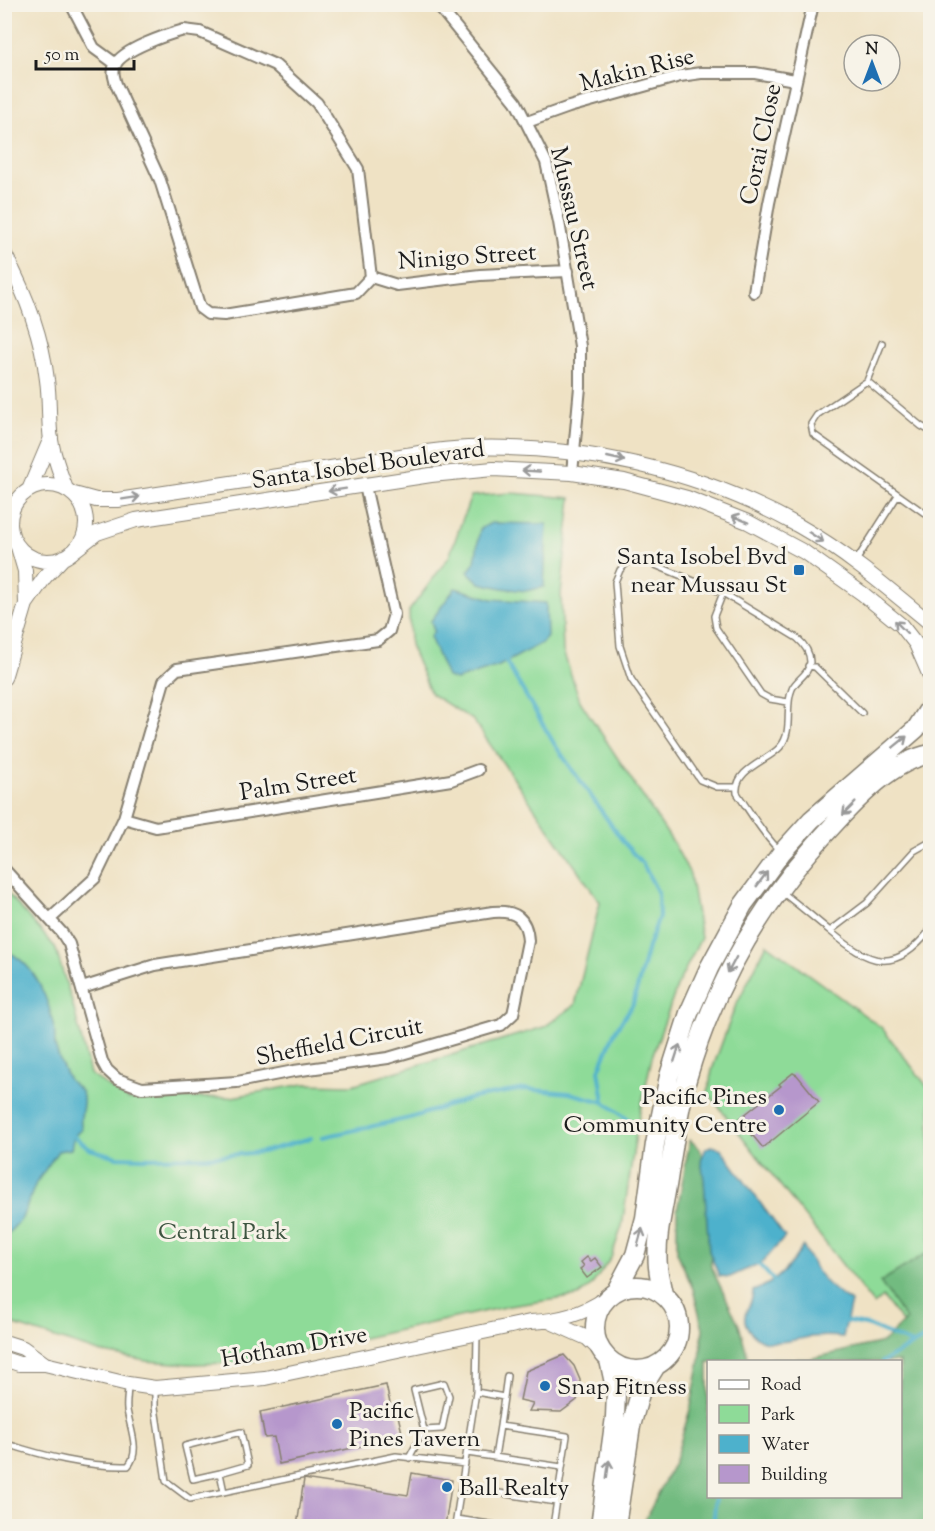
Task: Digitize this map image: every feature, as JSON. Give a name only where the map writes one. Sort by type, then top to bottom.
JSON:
[{"type":"main road","points":[[600,1527],[615,1417],[616,1392],[606,1357],[596,1341],[594,1326],[597,1312],[611,1295],[635,1255],[645,1218],[669,1076],[689,1013],[709,968],[743,905],[782,852],[811,820],[916,729],[930,707]]},
{"type":"main road","points":[[663,1294],[658,1266],[659,1237],[687,1080],[715,1000],[732,964],[767,905],[803,857],[850,807],[886,776],[917,757],[930,754]]},
{"type":"main road","points":[[606,1357],[619,1366],[631,1370],[644,1370],[656,1366],[667,1358],[675,1346],[679,1332],[678,1318],[672,1305],[663,1294],[652,1288],[628,1287],[611,1295]]},
{"type":"main road","points":[[616,1527],[631,1426],[641,1390],[656,1366]]},
{"type":"street","points":[[71,4],[94,48],[116,64]]},
{"type":"street","name":"Corai Close","points":[[754,292],[769,203],[813,4]]},
{"type":"street","name":"Mussau Street","points":[[438,5],[516,102],[546,162],[568,271],[580,346],[580,387],[572,473]]},
{"type":"street","points":[[184,30],[200,32],[275,65],[317,103],[358,169],[370,277],[356,293],[224,315],[208,314],[200,308],[160,180],[116,84],[113,73],[123,54],[184,30]]},
{"type":"street","name":"Makin Rise","points":[[527,122],[658,82],[701,73],[755,73],[795,80]]},
{"type":"street","points":[[4,253],[18,279],[44,362],[51,438],[57,467],[70,492],[84,510],[86,528],[82,540],[45,577],[26,604]]},
{"type":"street","name":"Ninigo Street","points":[[370,277],[397,285],[480,275],[568,271]]},
{"type":"street","points":[[4,678],[26,604],[25,571],[11,536],[12,509],[24,494],[51,438]]},
{"type":"street","name":"Santa Isobel Boulevard","points":[[70,492],[96,500],[118,500],[467,448],[538,450],[610,457],[683,476],[748,500],[800,526],[855,562],[930,623]]},
{"type":"street","name":"Santa Isobel Boulevard","points":[[69,554],[97,532],[136,520],[430,475],[493,469],[572,473],[624,481],[687,498],[748,522],[804,552],[863,594],[901,625],[916,644],[930,676]]},
{"type":"street","points":[[4,499],[48,485],[70,492]]},
{"type":"street","points":[[50,919],[95,878],[124,818],[164,681],[177,669],[378,640],[390,631],[394,614],[365,486]]},
{"type":"street","points":[[11,536],[27,555],[39,560],[52,561],[69,554]]},
{"type":"street","name":"Palm Street","points":[[124,818],[156,827],[451,780],[478,770]]},
{"type":"street","name":"Sheffield Circuit","points":[[4,869],[50,919],[69,944],[102,1061],[107,1070],[117,1079],[142,1088],[237,1082],[294,1071],[388,1058],[501,1025],[513,1014],[528,941],[527,932],[525,924],[519,918],[510,913],[493,912],[155,965],[82,988]]},
{"type":"street","name":"Hotham Drive","points":[[4,1359],[19,1364],[45,1364],[128,1384],[155,1388],[265,1378],[530,1322],[550,1322],[586,1312],[611,1295]]},
{"type":"street","name":"Hotham Drive","points":[[550,1322],[587,1338],[606,1357]]},
{"type":"street","name":"Hotham Drive","points":[[4,1342],[23,1348],[45,1364]]},
{"type":"lane","points":[[882,343],[867,381],[817,415],[811,424],[813,434],[930,517]]},
{"type":"lane","points":[[867,381],[930,431]]},
{"type":"lane","points":[[855,562],[898,495]]},
{"type":"lane","points":[[736,788],[717,788],[700,780],[631,679],[620,646],[615,582],[620,570],[628,562],[642,560],[723,593],[806,645],[810,662],[805,675],[792,686],[788,702],[787,735],[780,748],[754,765],[743,775],[736,788],[737,793],[769,840],[782,852]]},
{"type":"lane","points":[[723,593],[714,616],[716,628],[761,694],[770,699],[788,702]]},
{"type":"lane","points":[[808,666],[815,668],[862,713]]},
{"type":"lane","points":[[830,931],[867,903],[914,851],[930,842]]},
{"type":"lane","points":[[779,889],[860,954],[883,960],[906,955],[930,930]]},
{"type":"lane","points":[[455,1527],[476,1392],[478,1334]]},
{"type":"lane","points":[[495,1457],[507,1376]]},
{"type":"lane","points":[[409,1458],[424,1430],[414,1390],[444,1383],[448,1396],[442,1429],[424,1430]]},
{"type":"lane","points":[[4,1443],[46,1457],[128,1466],[134,1460],[135,1448],[127,1407],[128,1384]]},
{"type":"lane","points":[[155,1388],[155,1407],[166,1481],[190,1499],[396,1456],[465,1464]]},
{"type":"lane","points":[[476,1392],[504,1397]]},
{"type":"lane","points":[[500,1426],[567,1436],[553,1527]]},
{"type":"lane","points":[[241,1432],[248,1465],[220,1473],[193,1479],[185,1446],[241,1432]]},
{"type":"lane","points":[[467,1453],[562,1467]]},
{"type":"lane","points":[[220,1473],[224,1492]]},
{"type":"lane","points":[[462,1488],[556,1502]]},
{"type":"lane","points":[[457,1519],[502,1527]]},
{"type":"green space","name":"Central Park","points":[[512,493],[571,498],[561,594],[563,651],[580,701],[674,844],[690,874],[701,938],[678,984],[652,1057],[638,1121],[622,1226],[611,1258],[591,1286],[578,1296],[509,1306],[277,1357],[236,1363],[190,1364],[146,1361],[99,1352],[5,1322],[4,889],[55,947],[73,1005],[90,1074],[129,1100],[232,1097],[304,1084],[352,1085],[544,1027],[575,1005],[600,902],[473,720],[431,694],[410,645],[409,611],[449,557],[471,496]]},
{"type":"green space","points":[[767,944],[882,1028],[930,1090],[930,1325],[911,1334],[883,1297],[874,1305],[708,1093],[712,1070],[735,1007]]},
{"type":"green space","points":[[690,1140],[700,1149],[712,1189],[711,1267],[739,1325],[748,1358],[809,1359],[883,1342],[906,1320],[880,1282],[930,1251],[930,1526],[642,1526],[675,1460],[691,1406],[700,1360],[703,1329],[693,1289],[677,1252],[677,1211]]},
{"type":"water","points":[[491,523],[547,524],[544,587],[526,591],[502,588],[480,583],[468,572],[475,562],[480,529]]},
{"type":"water","points":[[455,588],[492,599],[546,603],[547,637],[542,643],[499,666],[456,680],[447,677],[430,637],[434,631],[431,621]]},
{"type":"water","points":[[4,937],[8,952],[26,965],[39,984],[52,1017],[55,1046],[59,1059],[69,1080],[81,1091],[83,1098],[82,1129],[74,1136],[71,1149],[58,1151],[36,1183],[22,1218],[5,1237]]},
{"type":"water","points":[[712,1146],[721,1149],[785,1237],[763,1262],[730,1277],[719,1276],[709,1251],[701,1160],[706,1148]]},
{"type":"water","points":[[803,1246],[822,1278],[851,1302],[843,1337],[810,1337],[778,1342],[760,1340],[751,1332],[745,1321],[745,1313],[753,1291],[769,1284],[782,1273]]},
{"type":"building","name":"Pacific Pines Community Centre","points":[[793,1073],[819,1102],[763,1148],[739,1119],[781,1086],[779,1084]]},
{"type":"building","points":[[587,1257],[591,1261],[595,1258],[602,1267],[587,1278],[580,1269],[584,1266],[581,1262]]},
{"type":"building","points":[[564,1355],[574,1366],[580,1380],[577,1400],[561,1412],[529,1411],[533,1403],[520,1400],[526,1371]]},
{"type":"building","points":[[386,1385],[391,1408],[396,1407],[403,1437],[279,1464],[274,1437],[265,1438],[260,1412]]},
{"type":"building","points":[[412,1473],[452,1480],[445,1526],[297,1526],[304,1479],[408,1495]]},
{"type":"waterway","points":[[506,662],[555,745],[624,843],[643,864],[658,893],[659,917],[648,947],[633,1004],[615,1031],[599,1070],[604,1102]]},
{"type":"waterway","points":[[323,1137],[410,1118],[472,1098],[524,1089],[569,1093],[604,1102],[633,1123]]},
{"type":"waterway","points":[[74,1136],[90,1149],[117,1157],[144,1158],[207,1157],[262,1152],[311,1138]]},
{"type":"waterway","points":[[756,1261],[775,1282]]},
{"type":"waterway","points":[[843,1321],[866,1325],[912,1344]]},
{"type":"waterway","points":[[886,1360],[930,1335]]},
{"type":"waterway","points":[[713,1526],[716,1498]]},
{"type":"place","name":"Santa Isobel Bvd near Mussau St","points":[[799,570]]},
{"type":"place","name":"Pacific Pines Community Centre","points":[[779,1110]]},
{"type":"place","name":"Snap Fitness","points":[[545,1386]]},
{"type":"place","name":"Pacific Pines Tavern","points":[[337,1424]]},
{"type":"place","name":"Ball Realty","points":[[447,1487]]}]
